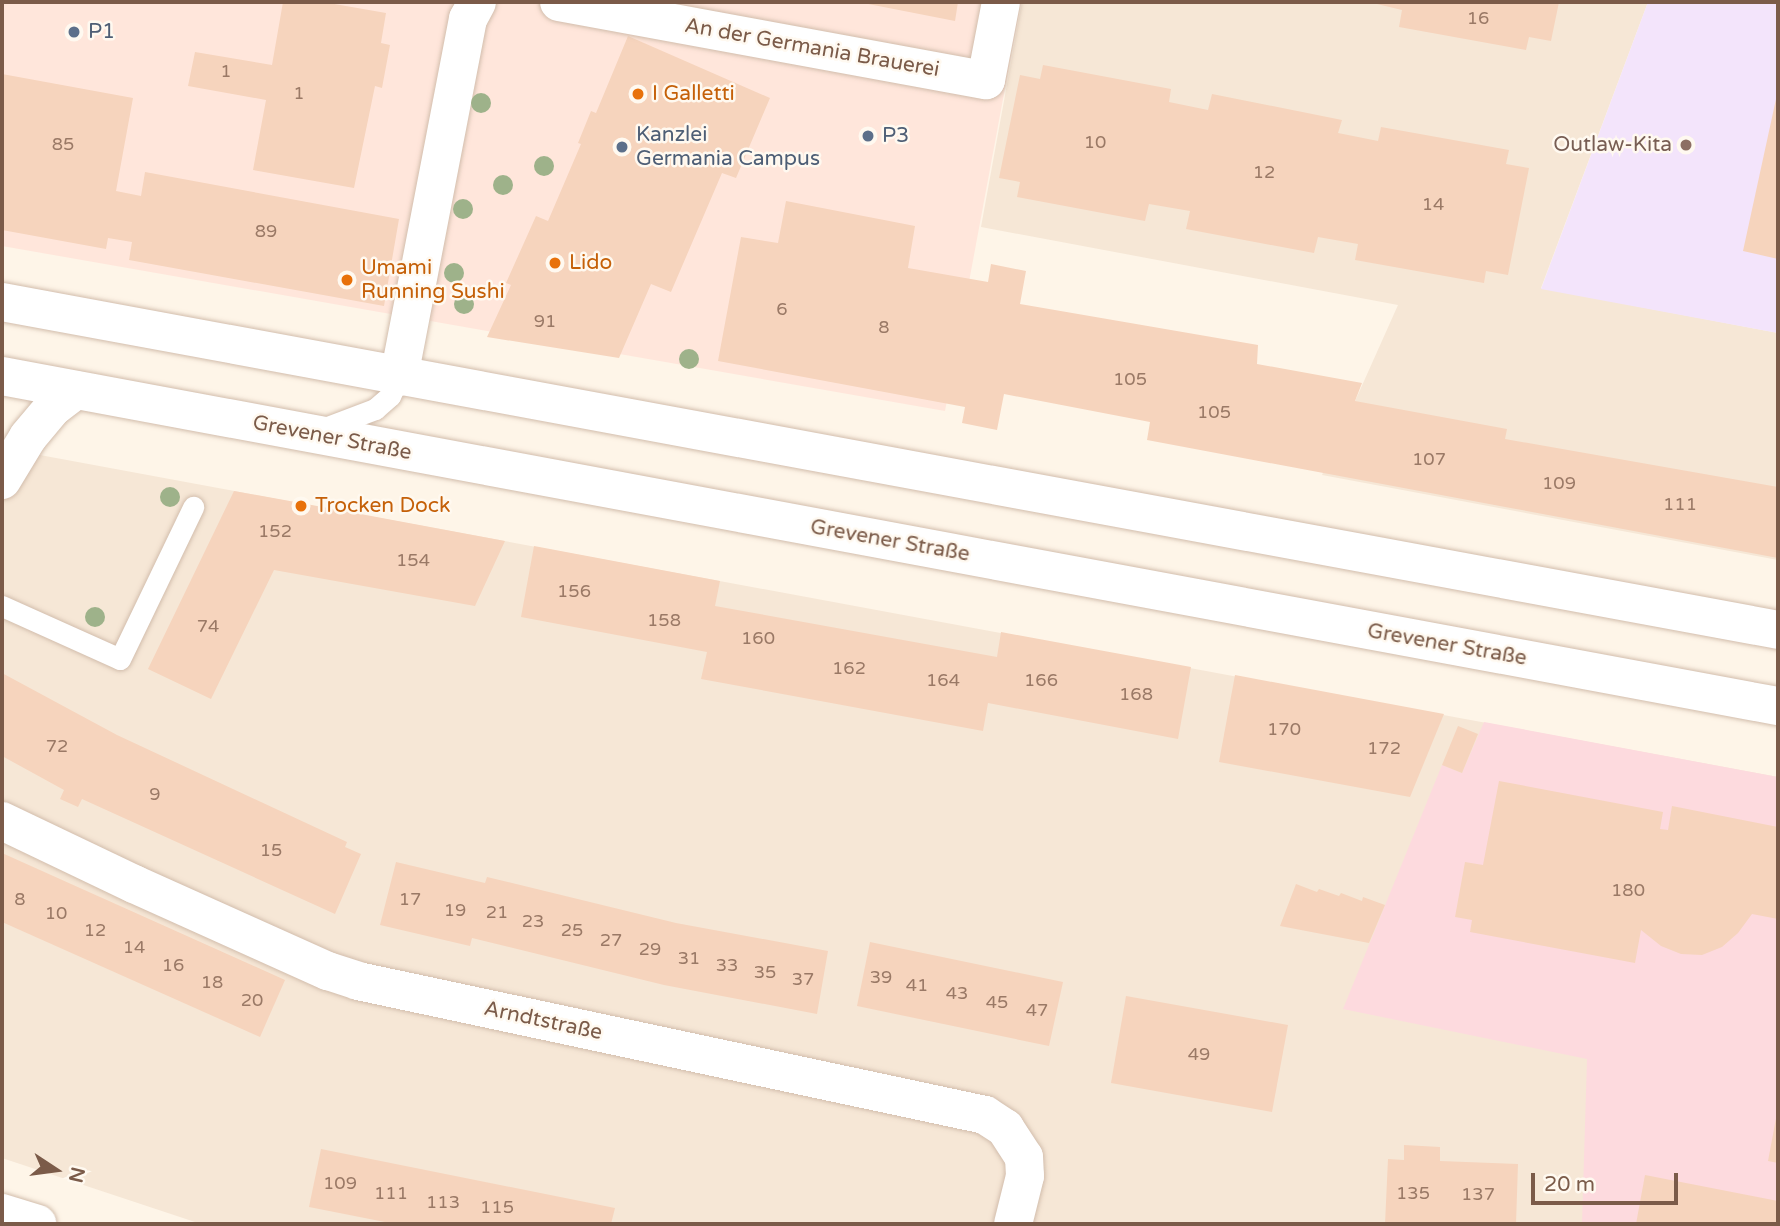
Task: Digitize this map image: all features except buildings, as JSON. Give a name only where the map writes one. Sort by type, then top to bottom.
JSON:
[{"type":"main road","points":[[399,377],[468,19],[478,2]]},
{"type":"main road","name":"An der Germania Brauerei","points":[[559,2],[986,80],[1001,2]]},
{"type":"main road","points":[[2,302],[1778,630]]},
{"type":"main road","name":"Grevener Straße","points":[[2,376],[1778,706]]},
{"type":"main road","points":[[2,480],[27,437],[52,408],[76,390]]},
{"type":"main road","name":"Arndtstraße","points":[[2,821],[53,848],[328,971],[390,989],[985,1115],[1005,1128],[1022,1152],[1025,1176],[1013,1224]]},
{"type":"main road","points":[[2,1213],[37,1224]]},
{"type":"lane","points":[[306,433],[375,409],[390,396],[399,377]]},
{"type":"lane","points":[[2,606],[120,659],[193,507]]},
{"type":"shaded area","points":[[2,2],[1021,2],[945,411],[2,246]]},
{"type":"shaded area","points":[[1022,2],[1648,2],[1541,288],[1778,333],[1778,560],[1322,475],[1398,305],[981,227]]},
{"type":"shaded area","name":"Outlaw-Kita","points":[[1648,2],[1778,2],[1778,333],[1541,289]]},
{"type":"shaded area","points":[[2,448],[1778,777],[1778,1224],[201,1224],[2,1158]]},
{"type":"shaded area","points":[[1484,722],[1778,777],[1778,1224],[1582,1224],[1587,1059],[1343,1009],[1442,765],[1462,773]]},
{"type":"place","name":"P1","points":[[74,32]]},
{"type":"place","name":"I Galletti","points":[[638,94]]},
{"type":"place","name":"P3","points":[[868,136]]},
{"type":"place","name":"Outlaw-Kita","points":[[1686,145]]},
{"type":"place","name":"Kanzlei Germania Campus","points":[[622,147]]},
{"type":"place","name":"Lido","points":[[555,263]]},
{"type":"place","name":"Umami Running Sushi","points":[[347,280]]},
{"type":"place","name":"Trocken Dock","points":[[301,506]]}]
